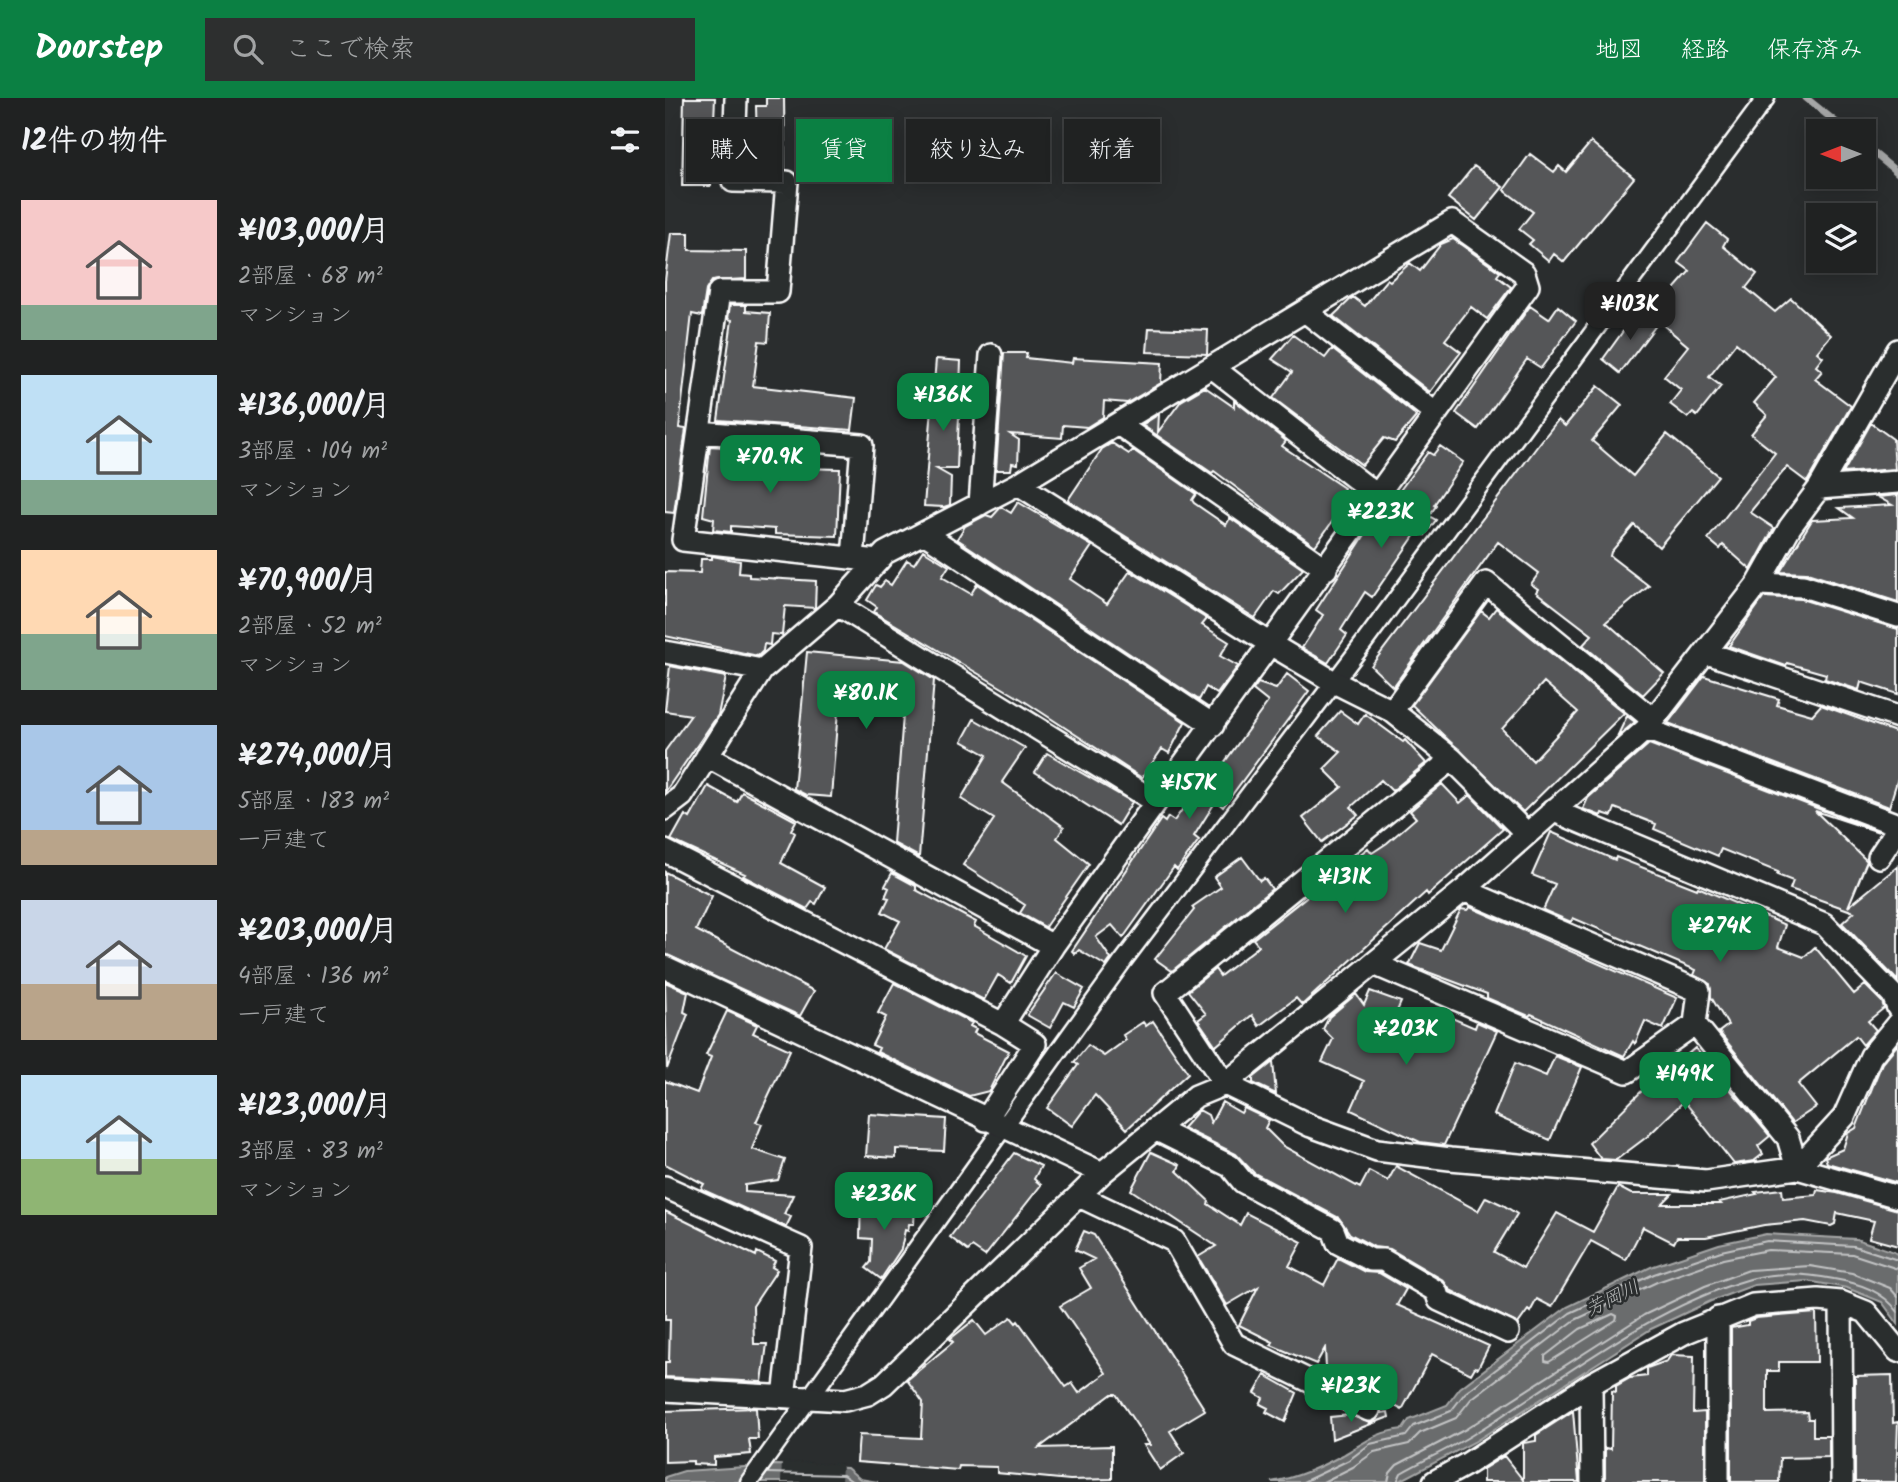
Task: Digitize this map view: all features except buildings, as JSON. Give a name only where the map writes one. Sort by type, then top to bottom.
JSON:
[{"type":"street","points":[[736,98],[733,181],[786,182],[778,292],[719,292],[683,540],[878,561]]},
{"type":"street","points":[[749,1482],[811,1398],[994,1124],[1123,961],[1334,682],[1766,98]]},
{"type":"street","points":[[665,809],[682,796],[762,670],[838,605],[885,553],[1019,484],[1452,222],[1524,273],[1528,286],[1053,946],[1003,1024]]},
{"type":"street","points":[[1305,311],[1436,414]]},
{"type":"street","points":[[665,1390],[845,1400],[868,1394],[884,1384],[1102,1173],[1196,1096],[1225,1084],[1464,890],[1648,723],[1707,653],[1758,584],[1790,527],[1819,488],[1898,350]]},
{"type":"street","points":[[980,503],[991,355]]},
{"type":"street","points":[[1212,367],[1378,496]]},
{"type":"street","points":[[1118,424],[1326,569]]},
{"type":"street","points":[[699,432],[862,445],[853,558]]},
{"type":"street","points":[[1819,488],[1898,482]]},
{"type":"street","points":[[1019,484],[1272,645],[1334,682],[1392,711],[1452,759],[1526,833]]},
{"type":"street","points":[[924,533],[1213,725]]},
{"type":"street","points":[[1392,711],[1486,583],[1648,723],[1897,833],[1879,857]]},
{"type":"street","points":[[1758,584],[1803,586],[1898,616]]},
{"type":"street","points":[[838,605],[1156,802]]},
{"type":"street","points":[[665,652],[762,670]]},
{"type":"street","points":[[1707,653],[1898,717]]},
{"type":"street","points":[[707,756],[1053,946]]},
{"type":"street","points":[[1452,759],[1165,993],[1225,1084],[1311,1126],[1377,1150],[1450,1159],[1706,1181],[1797,1168],[1898,1197]]},
{"type":"street","points":[[1552,810],[1824,923],[1893,995],[1898,1007]]},
{"type":"street","points":[[665,852],[1003,1024],[1035,1044],[994,1124]]},
{"type":"street","points":[[1464,890],[1699,990],[1695,1024],[1788,1138],[1797,1168]]},
{"type":"street","points":[[1374,964],[1627,1072],[1695,1024]]},
{"type":"street","points":[[665,967],[1102,1173]]},
{"type":"street","points":[[1797,1168],[1844,1117],[1871,1056],[1898,1023]]},
{"type":"street","points":[[1155,1129],[1230,1166],[1243,1182],[1333,1230],[1338,1243],[1371,1260],[1383,1260],[1436,1291],[1439,1300],[1508,1332]]},
{"type":"street","points":[[665,1187],[801,1248],[784,1396]]},
{"type":"street","points":[[1079,1196],[1174,1241],[1234,1343],[1369,1410]]},
{"type":"street","points":[[1434,1482],[1467,1473],[1591,1384],[1718,1318],[1753,1305],[1818,1300],[1840,1302],[1866,1312],[1898,1351]]},
{"type":"street","points":[[1840,1302],[1842,1482]]},
{"type":"street","points":[[1718,1318],[1718,1482]]},
{"type":"street","points":[[1591,1384],[1592,1482]]},
{"type":"water","name":"芳岡川","points":[[1766,1234],[1856,1239],[1894,1252],[1898,1255],[1898,1324],[1882,1302],[1847,1288],[1807,1281],[1754,1285],[1711,1301],[1651,1329],[1474,1442],[1398,1482],[1271,1482],[1317,1468],[1371,1438],[1403,1429],[1409,1420],[1447,1405],[1460,1388],[1567,1307],[1651,1267],[1719,1244]]},
{"type":"water","points":[[776,1465],[847,1468],[860,1479],[878,1482],[665,1482],[665,1477],[684,1471]]},
{"type":"pier","points":[[782,1462],[842,1464],[841,1482],[781,1482]]},
{"type":"waterway","points":[[1806,98],[1832,119]]},
{"type":"waterway","points":[[1876,155],[1898,173]]}]
